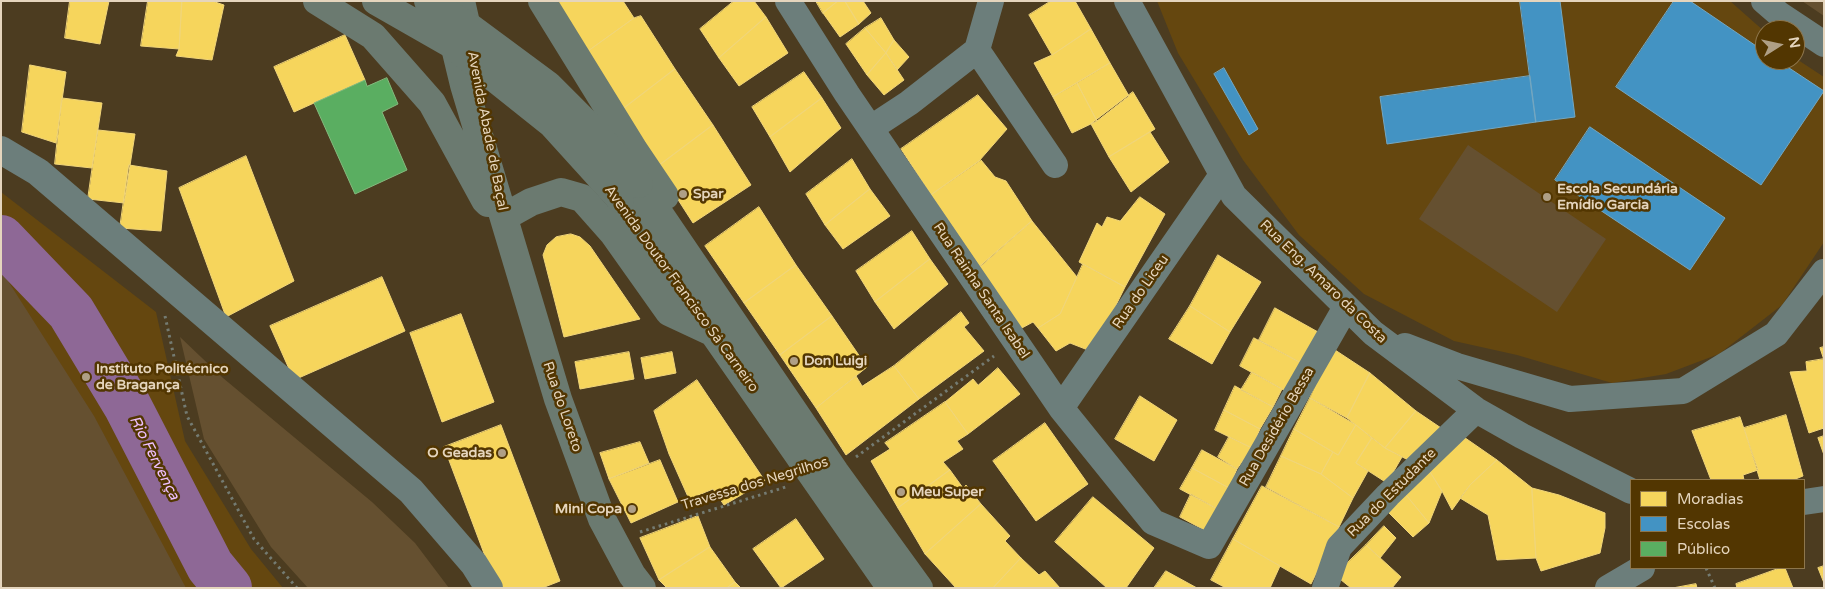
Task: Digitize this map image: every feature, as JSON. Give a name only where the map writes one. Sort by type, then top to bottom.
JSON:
[{"type":"main road","points":[[317,1],[374,36],[432,103],[485,200],[504,217],[531,202],[561,192],[582,198],[613,233],[669,312],[714,334]]},
{"type":"main road","name":"Avenida Doutor Francisco Sá Carneiro","points":[[376,1],[453,45],[552,124],[630,192],[709,287],[825,475],[891,588]]},
{"type":"main road","name":"Avenida Doutor Francisco Sá Carneiro","points":[[428,1],[471,28],[548,85],[598,135],[714,334],[825,475],[919,588]]},
{"type":"main road","name":"Avenida Abade de Baçal","points":[[444,1],[464,85],[504,217]]},
{"type":"main road","name":"Avenida Abade de Baçal","points":[[461,1],[480,83],[504,217]]},
{"type":"main road","points":[[542,1],[634,150],[672,206],[709,287]]},
{"type":"main road","name":"Rua do Loreto","points":[[504,217],[558,399],[602,519],[632,575],[642,588]]},
{"type":"street","name":"Rua Rainha Santa Isabel","points":[[788,1],[871,128],[1060,408],[1153,522],[1209,546]]},
{"type":"street","points":[[871,128],[909,103],[977,50],[991,1]]},
{"type":"street","name":"Rua Eng. Amaro da Costa","points":[[1127,1],[1234,196],[1372,333],[1476,410],[1522,436],[1630,490]]},
{"type":"street","points":[[1764,1],[1779,14],[1824,44]]},
{"type":"street","points":[[977,50],[1055,164]]},
{"type":"street","points":[[1,150],[38,172],[411,491],[474,564],[489,588]]},
{"type":"street","name":"Rua do Liceu","points":[[1060,408],[1222,175]]},
{"type":"street","points":[[1372,333],[1457,366],[1570,399],[1683,391],[1776,334],[1824,272]]},
{"type":"street","name":"Rua Desidério Bessa","points":[[1209,546],[1346,307]]},
{"type":"street","name":"Rua do Estudante","points":[[1325,588],[1339,547],[1388,495],[1476,410]]},
{"type":"street","points":[[1805,502],[1824,499]]},
{"type":"street","points":[[1608,588],[1640,569]]},
{"type":"path","points":[[164,310],[187,416],[254,539],[297,588]]},
{"type":"path","name":"Travessa dos Negrilhos","points":[[613,540],[825,475],[1015,341]]},
{"type":"path","points":[[1706,569],[1715,588]]},
{"type":"shaded area","name":"Escola Secundária Emídio Garcia","points":[[1157,1],[1730,1],[1755,23],[1755,70],[1805,70],[1805,65],[1824,77],[1824,242],[1782,305],[1719,354],[1666,374],[1612,383],[1517,355],[1454,341],[1364,294],[1299,235],[1243,160],[1178,53]]},
{"type":"shaded area","points":[[1802,1],[1824,1],[1824,16]]},
{"type":"shaded area","points":[[1468,145],[1606,239],[1557,312],[1419,219]]},
{"type":"shaded area","name":"Instituto Politécnico de Bragança","points":[[1,192],[156,312],[185,441],[251,549],[283,588],[1,588]]},
{"type":"shaded area","points":[[1,270],[94,416],[186,588],[1,588]]},
{"type":"shaded area","points":[[180,337],[223,378],[372,502],[415,543],[449,588],[308,588],[271,547],[204,439]]},
{"type":"building: Moradias","points":[[70,1],[109,1],[100,44],[65,38]]},
{"type":"building: Moradias","points":[[148,1],[182,1],[179,49],[141,46]]},
{"type":"building: Moradias","points":[[182,1],[212,1],[224,5],[212,60],[176,56],[179,49]]},
{"type":"building: Moradias","points":[[547,1],[623,1],[634,18],[581,56]]},
{"type":"building: Moradias","points":[[734,1],[754,1],[766,17],[719,58],[700,29]]},
{"type":"building: Moradias","points":[[816,1],[838,1],[823,13]]},
{"type":"building: Moradias","points":[[838,1],[845,1],[859,24],[840,37],[823,13]]},
{"type":"building: Moradias","points":[[845,1],[863,1],[871,13],[859,24]]},
{"type":"building: Moradias","points":[[1051,1],[1075,1],[1091,29],[1052,55],[1029,15]]},
{"type":"building: Moradias","points":[[641,16],[675,69],[619,112],[581,56],[634,18]]},
{"type":"building: Moradias","points":[[766,17],[788,53],[739,86],[719,58]]},
{"type":"building: Moradias","points":[[881,18],[894,40],[886,53],[865,28]]},
{"type":"building: Moradias","points":[[865,28],[886,53],[867,75],[846,44]]},
{"type":"building: Moradias","points":[[1091,29],[1110,63],[1053,97],[1034,63],[1052,55]]},
{"type":"building: Moradias","points":[[345,35],[365,80],[294,112],[274,67]]},
{"type":"building: Moradias","points":[[894,40],[909,57],[897,70],[886,53]]},
{"type":"building: Moradias","points":[[886,53],[904,80],[884,95],[867,75]]},
{"type":"building: Moradias","points":[[1110,63],[1129,96],[1097,121],[1077,83]]},
{"type":"building: Moradias","points":[[30,65],[66,72],[56,143],[22,132]]},
{"type":"building: Moradias","points":[[675,69],[713,125],[657,167],[619,112]]},
{"type":"building: Moradias","points":[[804,72],[822,98],[770,137],[752,107]]},
{"type":"building: Moradias","points":[[1077,83],[1097,121],[1072,133],[1053,97]]},
{"type":"building: Moradias","points":[[1133,92],[1155,129],[1109,157],[1091,124]]},
{"type":"building: Moradias","points":[[978,95],[1007,129],[979,161],[931,195],[901,149]]},
{"type":"building: Moradias","points":[[62,98],[102,103],[92,168],[55,164]]},
{"type":"building: Moradias","points":[[822,98],[841,128],[790,172],[770,137]]},
{"type":"building: Moradias","points":[[713,125],[751,185],[693,223],[657,167]]},
{"type":"building: Moradias","points":[[98,130],[135,134],[124,203],[88,199]]},
{"type":"building: Moradias","points":[[1150,132],[1169,162],[1131,192],[1109,157]]},
{"type":"building: Moradias","points":[[246,156],[294,281],[226,317],[179,188]]},
{"type":"building: Moradias","points":[[852,159],[870,189],[825,225],[806,194]]},
{"type":"building: Moradias","points":[[981,160],[995,177],[1006,181],[1032,221],[980,267],[931,195]]},
{"type":"building: Moradias","points":[[129,165],[167,171],[161,231],[120,228]]},
{"type":"building: Moradias","points":[[870,189],[890,216],[843,249],[825,225]]},
{"type":"building: Moradias","points":[[1140,197],[1165,214],[1125,287],[1079,262],[1097,223],[1102,227],[1107,217],[1120,221]]},
{"type":"building: Moradias","points":[[759,207],[796,265],[744,303],[705,246]]},
{"type":"building: Moradias","points":[[1032,221],[1077,277],[1060,314],[1038,328],[1033,322],[1020,329],[978,268]]},
{"type":"building: Moradias","points":[[912,231],[930,259],[875,302],[856,271]]},
{"type":"building: Moradias","points":[[571,234],[580,237],[590,246],[640,319],[564,337],[543,255],[547,245],[556,237]]},
{"type":"building: Moradias","points":[[1218,255],[1261,282],[1230,332],[1190,306]]},
{"type":"building: Moradias","points":[[930,259],[948,284],[894,329],[875,302]]},
{"type":"building: Moradias","points":[[1083,264],[1125,287],[1093,352],[1070,343],[1056,351],[1038,328],[1060,314]]},
{"type":"building: Moradias","points":[[796,265],[832,316],[780,355],[744,303]]},
{"type":"building: Moradias","points":[[382,277],[405,331],[294,380],[270,326]]},
{"type":"building: Moradias","points":[[1190,306],[1230,332],[1212,364],[1169,339]]},
{"type":"building: Moradias","points":[[1275,308],[1318,332],[1303,364],[1259,340]]},
{"type":"building: Moradias","points":[[961,312],[969,323],[964,327],[984,351],[919,399],[894,366]]},
{"type":"building: Moradias","points":[[461,314],[494,402],[442,422],[410,333]]},
{"type":"building: Moradias","points":[[832,316],[867,367],[816,408],[780,355]]},
{"type":"building: Moradias","points":[[1254,338],[1303,364],[1291,394],[1240,366]]},
{"type":"building: Moradias","points":[[1824,347],[1824,360],[1820,348]]},
{"type":"building: Moradias","points":[[1332,348],[1370,373],[1347,418],[1310,398]]},
{"type":"building: Moradias","points":[[629,352],[634,379],[580,389],[575,362]]},
{"type":"building: Moradias","points":[[672,352],[676,373],[645,379],[641,358]]},
{"type":"building: Moradias","points":[[1824,359],[1824,428],[1809,433],[1790,372],[1807,371],[1806,362]]},
{"type":"building: Moradias","points":[[894,366],[919,399],[846,455],[816,408],[856,376],[862,386]]},
{"type":"building: Moradias","points":[[998,368],[1020,394],[968,434],[945,402],[973,379],[978,385]]},
{"type":"building: Moradias","points":[[1252,372],[1282,389],[1273,407],[1241,390]]},
{"type":"building: Moradias","points":[[1370,373],[1416,411],[1385,448],[1347,418]]},
{"type":"building: Moradias","points":[[697,380],[765,481],[724,505],[713,489],[689,499],[669,454],[654,411]]},
{"type":"building: Moradias","points":[[1235,386],[1273,407],[1260,429],[1224,410]]},
{"type":"building: Moradias","points":[[1140,396],[1177,420],[1154,461],[1115,439]]},
{"type":"building: Moradias","points":[[1310,398],[1356,425],[1338,455],[1294,429]]},
{"type":"building: Moradias","points":[[945,402],[968,434],[957,441],[963,449],[943,462],[950,470],[898,508],[871,461],[890,449],[885,443]]},
{"type":"building: Moradias","points":[[1224,410],[1260,429],[1252,448],[1215,430]]},
{"type":"building: Moradias","points":[[1416,411],[1444,430],[1412,462],[1385,448]]},
{"type":"building: Moradias","points":[[1786,415],[1803,476],[1796,479],[1760,479],[1744,428]]},
{"type":"building: Moradias","points":[[1740,417],[1758,470],[1743,475],[1744,479],[1711,479],[1692,431]]},
{"type":"building: Moradias","points":[[1045,423],[1088,484],[1036,521],[993,461]]},
{"type":"building: Moradias","points":[[501,425],[560,581],[542,588],[497,588],[444,447]]},
{"type":"building: Moradias","points":[[1356,425],[1372,438],[1356,463],[1368,471],[1353,498],[1321,474],[1333,452],[1338,455]]},
{"type":"building: Moradias","points":[[1294,429],[1333,452],[1321,474],[1281,456]]},
{"type":"building: Moradias","points":[[1458,433],[1497,460],[1470,485],[1452,510],[1425,464]]},
{"type":"building: Moradias","points":[[1824,436],[1824,455],[1818,438]]},
{"type":"building: Moradias","points":[[1229,437],[1252,448],[1237,469],[1218,457]]},
{"type":"building: Moradias","points":[[1372,438],[1402,457],[1387,483],[1356,463]]},
{"type":"building: Moradias","points":[[640,442],[649,463],[609,479],[600,453]]},
{"type":"building: Moradias","points":[[1202,450],[1237,469],[1229,488],[1192,468]]},
{"type":"building: Moradias","points":[[1281,456],[1321,474],[1353,498],[1339,527],[1266,487]]},
{"type":"building: Moradias","points":[[660,460],[678,502],[631,523],[609,479]]},
{"type":"building: Moradias","points":[[1497,460],[1532,488],[1536,558],[1497,560],[1488,515],[1460,498],[1470,485]]},
{"type":"building: Moradias","points":[[1425,464],[1442,491],[1429,523],[1402,490]]},
{"type":"building: Moradias","points":[[1192,468],[1229,488],[1219,510],[1180,489]]},
{"type":"building: Moradias","points":[[950,470],[963,488],[966,485],[981,504],[925,554],[898,508]]},
{"type":"building: Moradias","points":[[1262,486],[1339,527],[1311,584],[1233,539]]},
{"type":"building: Moradias","points":[[1532,488],[1559,495],[1605,513],[1605,528],[1600,553],[1541,571],[1536,558]]},
{"type":"building: Moradias","points":[[1402,490],[1429,523],[1413,537],[1382,506]]},
{"type":"building: Moradias","points":[[1191,494],[1219,510],[1208,532],[1180,517]]},
{"type":"building: Moradias","points":[[1093,497],[1154,548],[1126,588],[1107,588],[1055,542]]},
{"type":"building: Moradias","points":[[981,504],[1010,536],[1005,541],[1021,558],[993,588],[956,588],[925,554]]},
{"type":"building: Moradias","points":[[698,516],[710,547],[659,580],[640,538]]},
{"type":"building: Moradias","points":[[796,519],[824,559],[781,588],[753,549]]},
{"type":"building: Moradias","points":[[1384,526],[1396,538],[1380,558],[1366,545]]},
{"type":"building: Moradias","points":[[1233,539],[1280,566],[1270,588],[1226,588],[1211,580]]},
{"type":"building: Moradias","points":[[1366,545],[1401,577],[1392,588],[1351,588],[1335,575]]},
{"type":"building: Moradias","points":[[710,547],[735,582],[727,588],[667,588],[659,580]]},
{"type":"building: Moradias","points":[[1021,558],[1039,575],[1045,571],[1060,588],[993,588]]},
{"type":"building: Moradias","points":[[1824,566],[1824,583],[1818,568]]},
{"type":"building: Moradias","points":[[1777,569],[1785,569],[1793,588],[1737,588],[1736,584]]},
{"type":"building: Moradias","points":[[1166,571],[1197,588],[1154,588]]},
{"type":"building: Moradias","points":[[735,582],[741,588],[727,588]]},
{"type":"building: Moradias","points":[[1696,584],[1697,588],[1673,588]]},
{"type":"building: Escolas","points":[[1520,1],[1560,1],[1575,117],[1536,122]]},
{"type":"building: Escolas","points":[[1674,1],[1690,1],[1755,45],[1755,70],[1792,70],[1824,91],[1761,185],[1616,87]]},
{"type":"building: Escolas","points":[[1224,68],[1258,129],[1249,135],[1214,74]]},
{"type":"building: Escolas","points":[[1530,76],[1536,122],[1387,144],[1380,97]]},
{"type":"building: Escolas","points":[[1590,127],[1725,218],[1690,270],[1555,180]]},
{"type":"building: Público","points":[[387,78],[398,104],[382,112],[407,170],[355,194],[314,103],[365,80],[367,86]]},
{"type":"waterway","name":"Rio Fervença","points":[[1,239],[71,312],[127,405],[210,566],[228,588]]},
{"type":"place","name":"Spar","points":[[683,194]]},
{"type":"place","name":"Escola Secundária Emídio Garcia","points":[[1547,197]]},
{"type":"place","name":"Don Luigi","points":[[794,361]]},
{"type":"place","name":"Instituto Politécnico de Bragança","points":[[86,377]]},
{"type":"place","name":"O Geadas","points":[[502,453]]},
{"type":"place","name":"Meu Super","points":[[901,492]]},
{"type":"place","name":"Mini Copa","points":[[632,509]]}]
